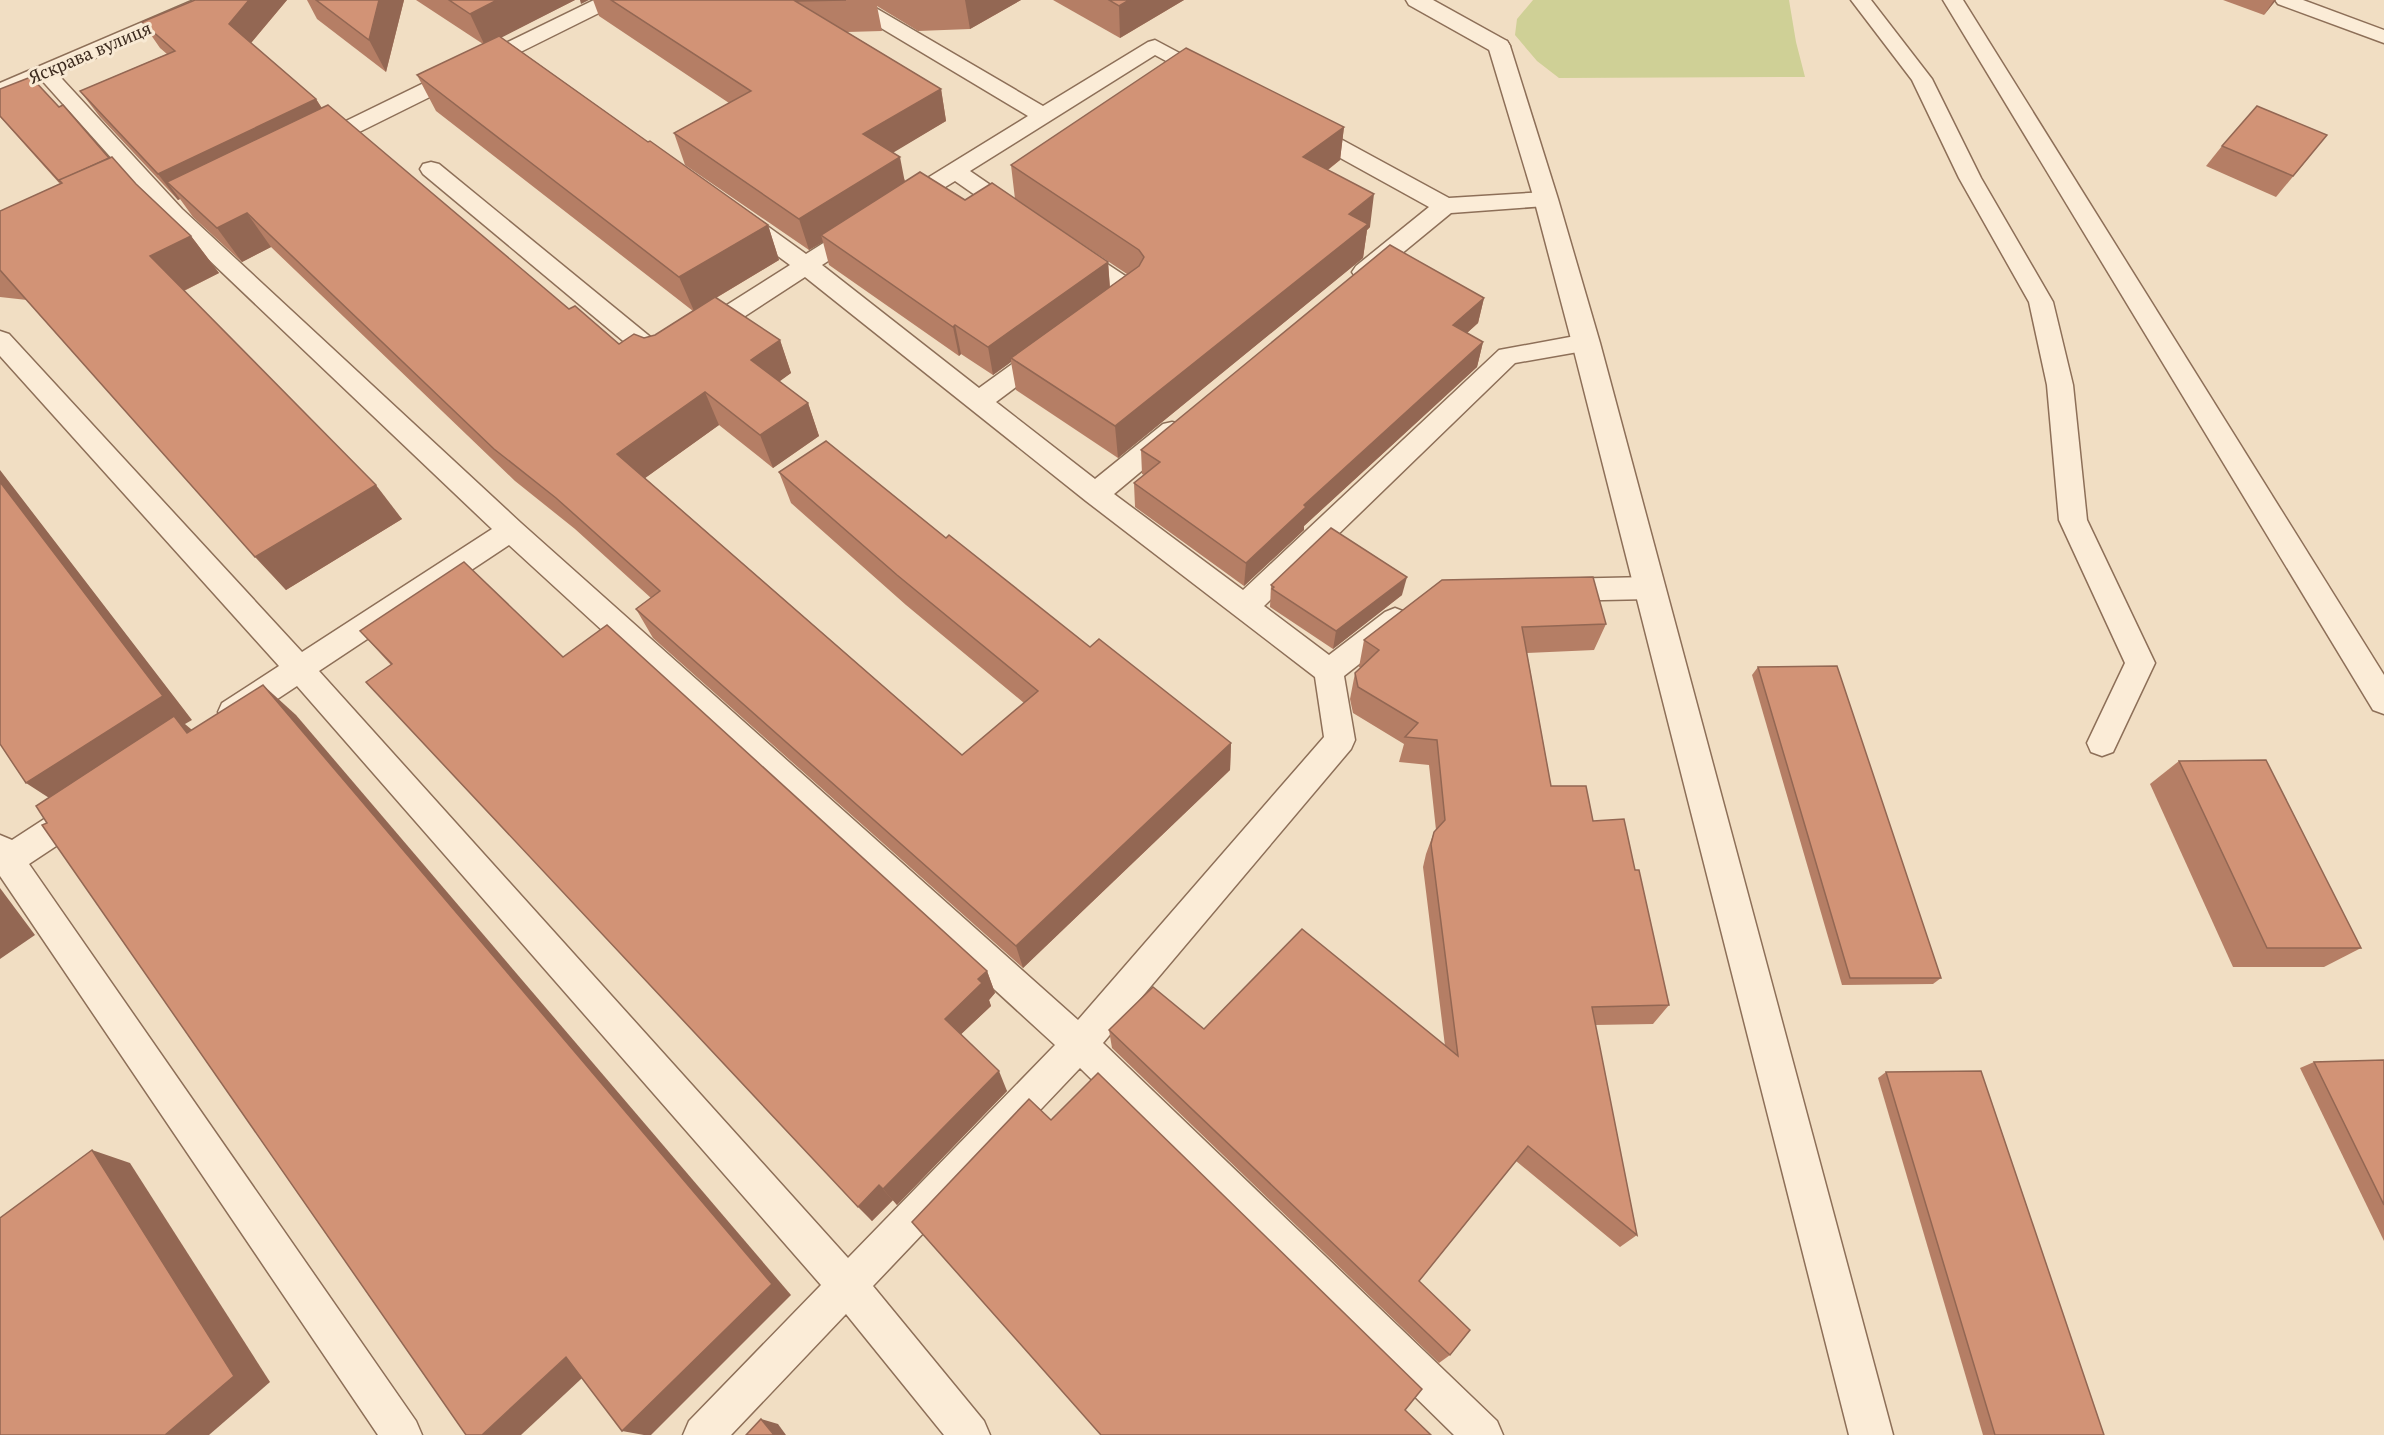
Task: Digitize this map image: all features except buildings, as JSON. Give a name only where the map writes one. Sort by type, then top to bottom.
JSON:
[{"type":"street","name":"Яскрава вулиця","points":[[0,92],[213,0]]},
{"type":"street","points":[[1417,0],[1499,46],[1546,199],[1586,343],[1871,1435]]},
{"type":"lane","points":[[303,151],[610,0]]},
{"type":"lane","points":[[848,0],[1042,115]]},
{"type":"lane","points":[[1861,0],[1922,79],[1970,177],[2041,302],[2060,385],[2073,520],[2140,663],[2102,742]]},
{"type":"lane","points":[[1953,0],[2384,701]]},
{"type":"lane","points":[[2285,0],[2384,37]]},
{"type":"lane","points":[[430,169],[660,360],[1042,115],[1155,46],[1228,86]]},
{"type":"lane","points":[[508,51],[527,65]]},
{"type":"lane","points":[[45,72],[133,186],[185,208],[511,530],[1080,1044],[1483,1435]]},
{"type":"lane","points":[[1290,120],[1445,206],[1546,199]]},
{"type":"lane","points":[[954,171],[1032,224]]},
{"type":"lane","points":[[703,1435],[1080,1044],[1340,740],[1329,671],[1095,494],[806,265],[719,203]]},
{"type":"lane","points":[[1344,289],[1445,206]]},
{"type":"lane","points":[[1052,237],[1131,291],[1092,319]]},
{"type":"lane","points":[[978,402],[1064,339]]},
{"type":"lane","points":[[0,340],[299,668],[847,1285],[970,1435]]},
{"type":"lane","points":[[1244,607],[1508,356],[1586,343]]},
{"type":"lane","points":[[1095,494],[1187,418]]},
{"type":"lane","points":[[212,726],[511,530]]},
{"type":"lane","points":[[1533,591],[1650,588]]},
{"type":"lane","points":[[1329,671],[1419,601]]},
{"type":"lane","points":[[105,796],[4,855],[402,1435]]},
{"type":"green space","points":[[1533,0],[1789,0],[1805,77],[1559,78],[1537,61],[1515,35],[1517,19]]}]
